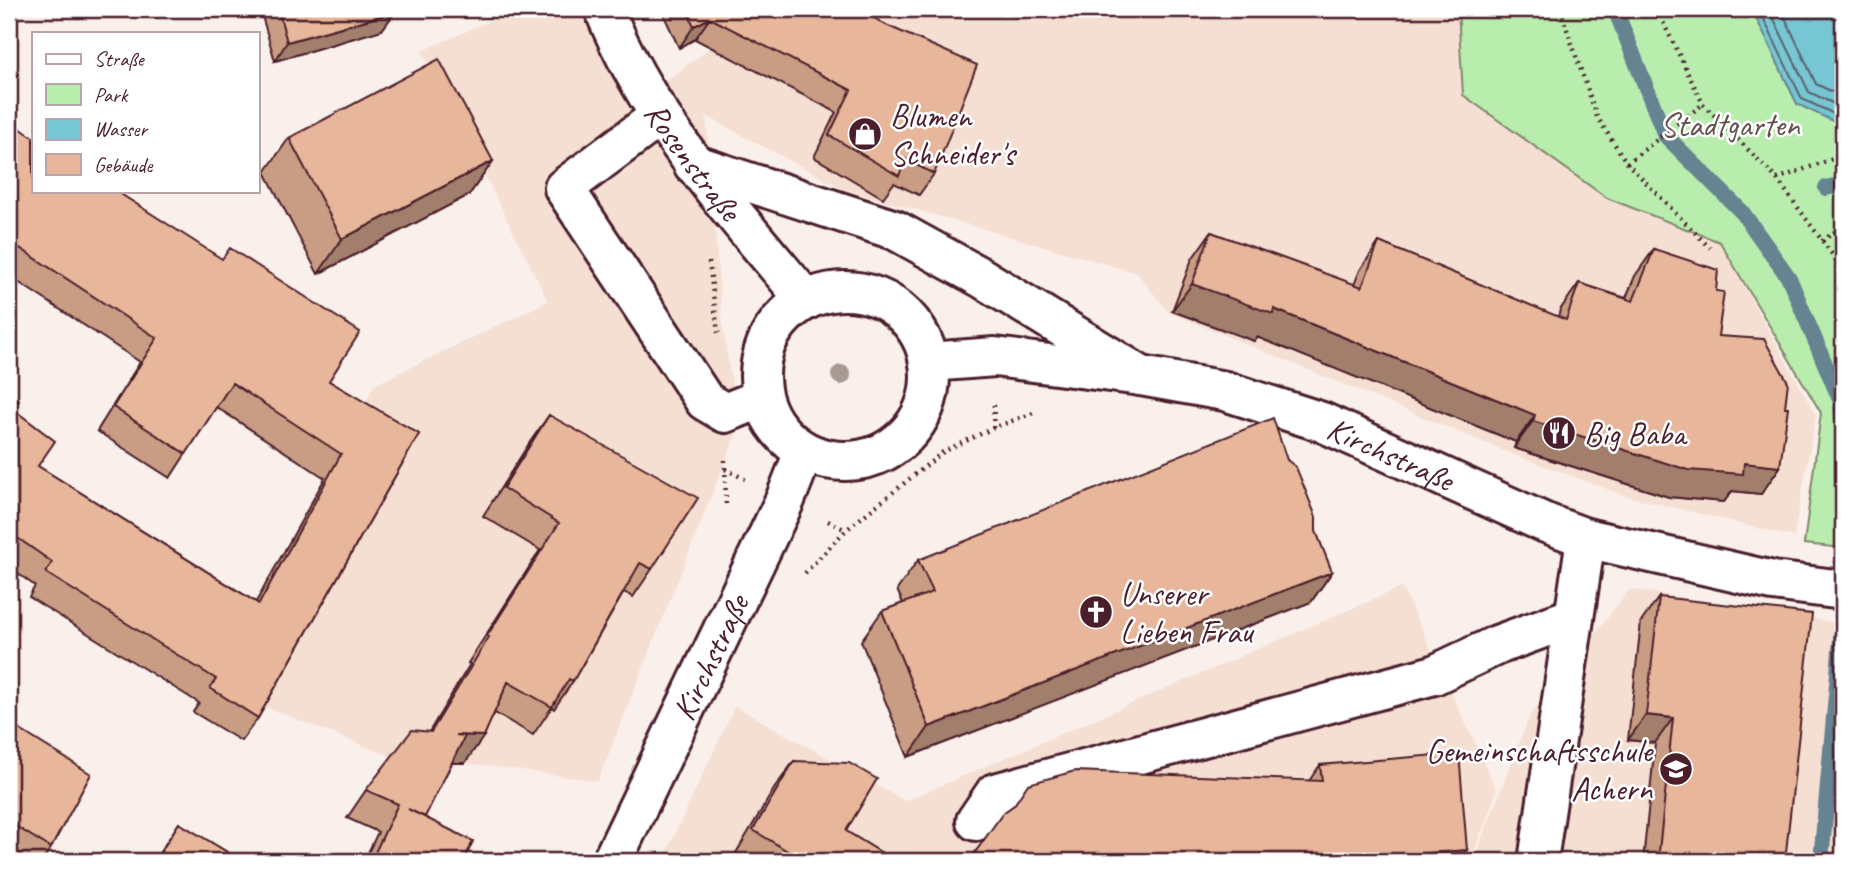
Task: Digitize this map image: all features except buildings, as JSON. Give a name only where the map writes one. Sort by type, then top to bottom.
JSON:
[{"type":"main road","name":"Rosenstraße","points":[[604,9],[615,37],[660,116],[693,164],[806,300]]},
{"type":"main road","points":[[660,116],[564,188],[705,401],[725,413],[762,398]]},
{"type":"main road","points":[[693,164],[895,230],[982,278],[1141,376]]},
{"type":"main road","points":[[851,291],[873,295],[911,321],[922,340],[929,362],[930,384],[926,405],[917,423],[903,440],[886,452],[866,460],[824,460],[804,452],[785,438],[771,420],[762,398],[759,375],[762,352],[772,330],[787,313],[806,300],[828,292],[851,291]]},
{"type":"main road","name":"Kirchstraße","points":[[929,362],[995,357],[1141,376],[1225,391],[1322,422],[1543,522],[1586,538],[1794,584],[1843,590]]},
{"type":"main road","name":"Kirchstraße","points":[[612,861],[785,500],[804,452]]},
{"type":"main road","points":[[1538,861],[1586,538]]},
{"type":"main road","points":[[976,821],[995,793],[1434,674],[1497,645],[1574,617]]},
{"type":"path","points":[[1560,9],[1597,117],[1627,163],[1710,248]]},
{"type":"path","points":[[1660,9],[1663,22],[1703,104],[1777,180],[1843,269]]},
{"type":"path","points":[[1627,163],[1703,104]]},
{"type":"path","points":[[1777,180],[1843,155]]},
{"type":"path","points":[[1822,241],[1843,226]]},
{"type":"path","points":[[800,582],[846,530],[900,486],[943,452],[993,428]]},
{"type":"shaded area","points":[[516,9],[578,9],[634,102],[696,59],[756,9],[1458,9],[1463,95],[1607,198],[1720,242],[1816,415],[1794,537],[1626,496],[1514,455],[1168,312],[1137,273],[843,189],[706,116],[723,329],[739,427],[598,781],[465,763],[392,757],[263,706],[352,428],[374,385],[548,301],[422,51]]},
{"type":"shaded area","points":[[1402,587],[1497,790],[1471,861],[662,861],[735,706],[905,801]]},
{"type":"shaded area","name":"Gemeinschaftsschule Achern","points":[[1630,589],[1843,624],[1843,861],[1473,861],[1530,715]]},
{"type":"green space","name":"Stadtgarten","points":[[1458,9],[1843,9],[1843,548],[1804,544],[1821,413],[1720,242],[1607,198],[1463,95]]},
{"type":"water","points":[[1752,9],[1843,9],[1843,126],[1797,104]]},
{"type":"waterway","points":[[1615,9],[1665,135],[1742,212],[1789,278],[1841,402],[1843,425]]},
{"type":"waterway","points":[[1826,188],[1843,184]]},
{"type":"waterway","points":[[1821,861],[1843,618]]},
{"type":"place","name":"Blumen Schneider's","points":[[865,134]]},
{"type":"place","name":"Big Baba","points":[[1559,433]]},
{"type":"place","name":"Unserer Lieben Frau","points":[[1096,612]]},
{"type":"place","name":"Gemeinschaftsschule Achern","points":[[1676,769]]}]
